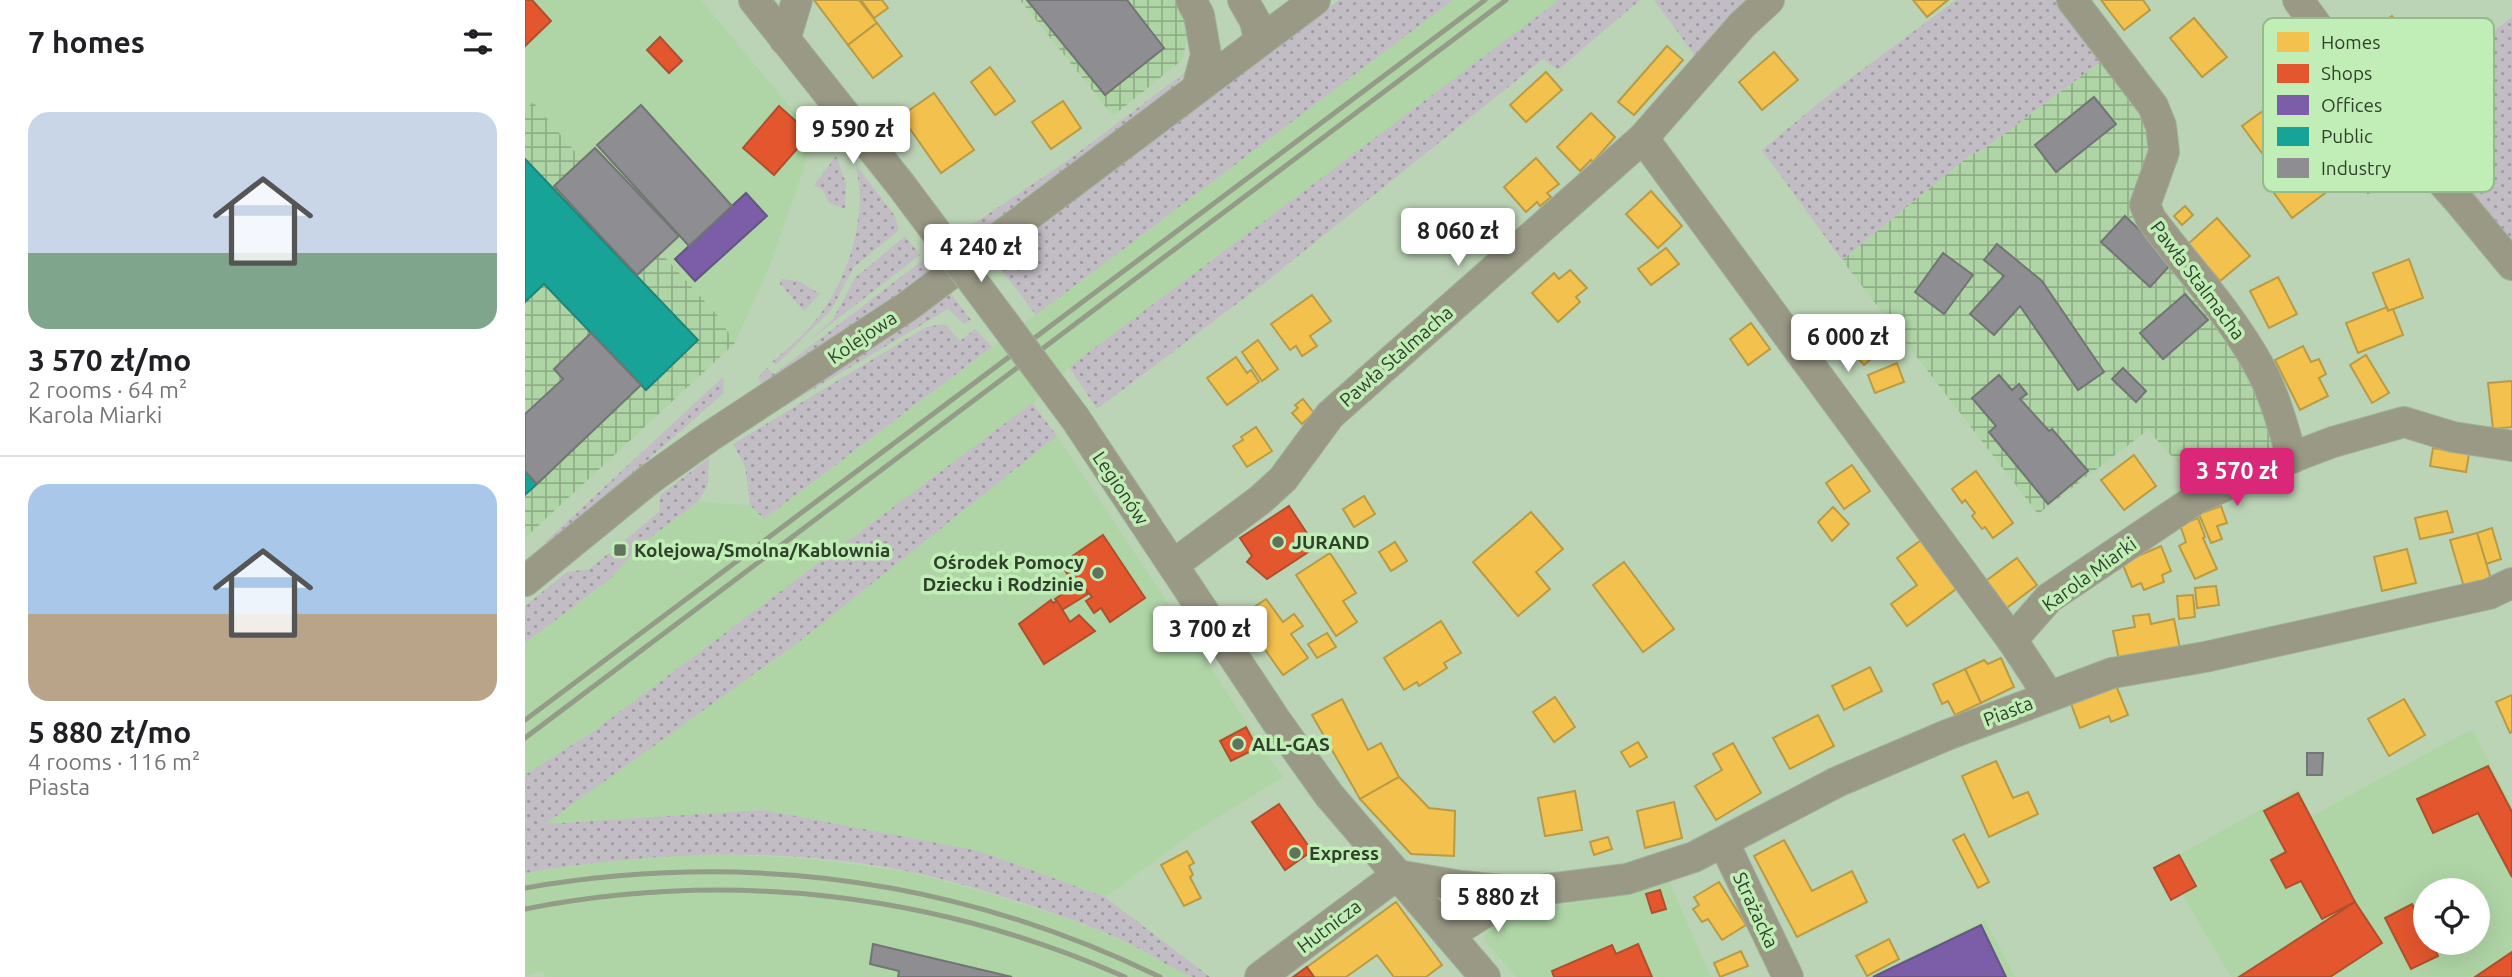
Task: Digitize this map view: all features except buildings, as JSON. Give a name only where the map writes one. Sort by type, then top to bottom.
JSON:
[{"type":"street","name":"Legionów","points":[[754,0],[901,185],[1075,418],[1265,705],[1329,795],[1485,977]]},
{"type":"street","points":[[785,40],[797,0]]},
{"type":"street","points":[[1195,8],[1217,37],[1253,45],[1255,21],[1243,0]]},
{"type":"street","name":"Kolejowa","points":[[525,581],[650,479],[908,306],[1315,0]]},
{"type":"street","name":"Pawła Stalmacha","points":[[1173,565],[1260,500],[1283,478],[1330,415],[1643,138],[1742,25],[1769,0]]},
{"type":"street","name":"Pawła Stalmacha","points":[[2072,0],[2154,106],[2161,126],[2164,152],[2145,205],[2151,219],[2238,331],[2260,368],[2276,403],[2292,458]]},
{"type":"street","points":[[1195,8],[1206,55],[1197,88]]},
{"type":"street","points":[[1643,138],[2012,640],[2049,696]]},
{"type":"street","points":[[2451,192],[2512,265]]},
{"type":"street","name":"Karola Miarki","points":[[2012,640],[2049,598],[2196,499],[2333,442],[2404,422],[2453,436],[2512,446]]},
{"type":"street","name":"Piasta","points":[[1397,875],[1461,886],[1523,892],[1627,879],[1694,858],[1837,782],[1947,734],[2112,673],[2204,657],[2489,594],[2512,583]]},
{"type":"street","name":"Strażacka","points":[[1724,843],[1788,977]]},
{"type":"street","name":"Hutnicza","points":[[1261,977],[1397,875]]},
{"type":"street","points":[[1425,908],[1461,886]]},
{"type":"street","name":"Piasta","points":[[1449,935],[1523,892]]},
{"type":"shaded area","points":[[525,0],[701,0],[815,137],[770,265],[735,343],[718,316],[533,102],[525,110]]},
{"type":"shaded area","points":[[1020,0],[1181,0],[1190,28],[1182,60],[1113,116]]},
{"type":"shaded area","points":[[1339,0],[1453,0],[1036,315],[993,259]]},
{"type":"shaded area","points":[[1453,0],[1559,0],[1069,367],[1032,403],[594,731],[525,775],[525,643],[610,579],[640,545],[698,502],[750,505],[764,519]]},
{"type":"shaded area","points":[[1559,0],[1640,0],[1558,70],[1543,59],[1267,281],[1097,409],[1069,367]]},
{"type":"shaded area","points":[[1654,0],[1763,0],[1699,61]]},
{"type":"shaded area","points":[[1956,0],[2061,0],[2103,60],[1984,149],[1970,155],[1842,260],[1762,150],[1831,93]]},
{"type":"shaded area","points":[[2512,17],[2512,250],[2461,192],[2494,192],[2494,31]]},
{"type":"shaded area","points":[[2103,60],[2156,136],[2134,206],[2243,354],[2279,443],[2269,453],[2206,482],[2185,471],[2148,430],[2038,514],[1842,260],[1970,155],[1984,149]]},
{"type":"shaded area","points":[[1188,70],[1171,90],[976,241],[966,229],[1067,161]]},
{"type":"shaded area","points":[[533,102],[718,316],[735,343],[525,538],[525,110]]},
{"type":"shaded area","points":[[836,156],[846,184],[845,209],[829,203],[823,190],[814,185]]},
{"type":"shaded area","points":[[856,165],[895,216],[899,230],[854,267],[831,310],[776,365],[772,362],[804,333],[819,315],[846,268],[859,215],[860,193]]},
{"type":"shaded area","points":[[905,236],[920,255],[809,341],[833,319],[855,278]]},
{"type":"shaded area","points":[[924,259],[934,272],[762,385],[758,378],[767,368],[774,374]]},
{"type":"shaded area","points":[[781,279],[799,281],[820,294],[804,311],[780,284]]},
{"type":"shaded area","points":[[949,291],[971,320],[964,324],[948,309],[732,438]]},
{"type":"shaded area","points":[[945,324],[960,341],[975,329],[992,347],[764,519],[750,505],[745,466],[733,444],[926,327]]},
{"type":"shaded area","points":[[723,377],[724,393],[549,547],[545,542]]},
{"type":"shaded area","points":[[1032,403],[1057,436],[800,641],[545,824],[764,810],[979,851],[1105,897],[1210,977],[1188,975],[1115,937],[1027,904],[941,879],[859,863],[763,855],[715,855],[620,860],[525,873],[525,775],[594,731]]},
{"type":"shaded area","points":[[1057,436],[1283,777],[1197,830],[1105,897],[979,851],[543,824],[800,641]]},
{"type":"shaded area","points":[[709,458],[708,485],[698,502],[640,545],[610,579],[525,643],[525,606],[567,572],[589,569],[609,553],[615,559],[630,547],[625,540],[659,512],[660,495]]},
{"type":"shaded area","points":[[2472,729],[2512,806],[2512,977],[2231,977],[2182,894],[2196,886],[2179,855],[2297,789],[2312,816]]},
{"type":"shaded area","points":[[711,854],[802,858],[905,871],[981,891],[1075,921],[1136,947],[1193,977],[545,977],[543,971],[525,976],[525,873],[647,856]]},
{"type":"shaded area","points":[[1669,881],[1711,977],[1516,977],[1485,941],[1484,928],[1511,913],[1622,895]]},
{"type":"shaded area","points":[[1985,920],[2015,977],[1868,977]]},
{"type":"railway","points":[[525,720],[1485,0]]},
{"type":"railway","points":[[525,738],[1506,0]]},
{"type":"railway","points":[[525,888],[608,877],[689,872],[770,873],[850,881],[928,895],[1006,916],[1084,943],[1160,977]]},
{"type":"railway","points":[[525,909],[602,897],[678,891],[754,891],[830,897],[905,908],[980,925],[1053,948],[1125,977]]},
{"type":"place","name":"JURAND","points":[[1278,542]]},
{"type":"place","name":"Kolejowa/Smolna/Kablownia","points":[[620,550]]},
{"type":"place","name":"Ośrodek Pomocy Dziecku i Rodzinie","points":[[1098,573]]},
{"type":"place","name":"ALL-GAS","points":[[1238,744]]},
{"type":"place","name":"Express","points":[[1295,853]]}]
